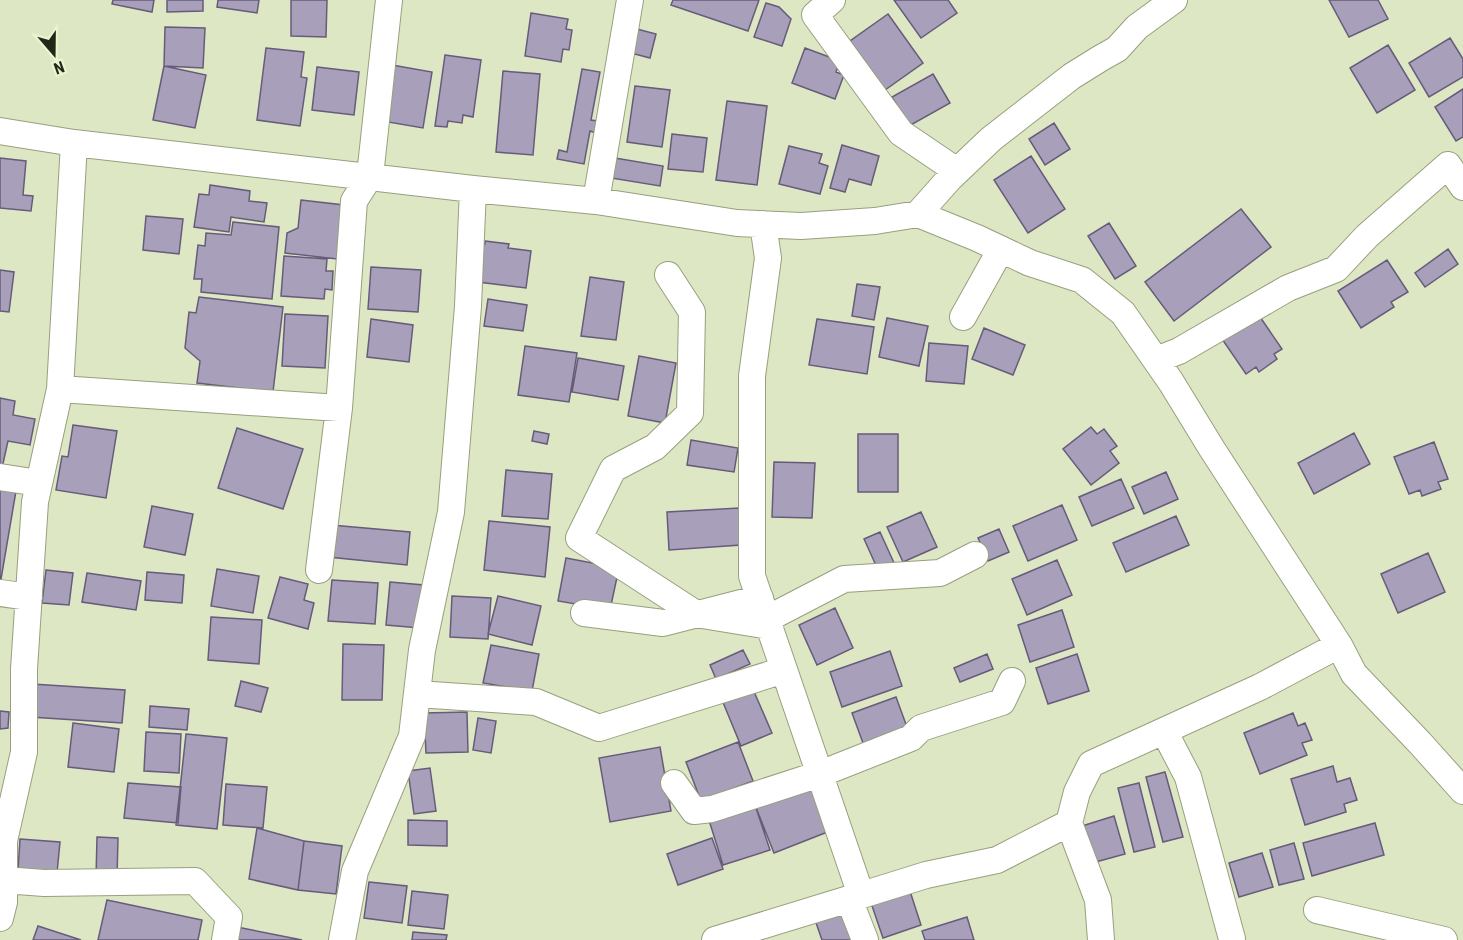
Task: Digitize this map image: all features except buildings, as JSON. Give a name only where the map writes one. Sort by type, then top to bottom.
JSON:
[{"type":"street","points":[[319,570],[339,408],[354,201],[370,176],[389,0]]},
{"type":"street","points":[[596,201],[630,0]]},
{"type":"street","points":[[832,0],[815,15],[901,133],[957,171]]},
{"type":"street","points":[[918,214],[957,171],[991,139],[1072,76],[1118,49],[1137,27],[1174,0]]},
{"type":"street","points":[[0,131],[74,143],[596,201],[737,223],[801,226],[864,222],[918,214],[1030,263],[1082,280],[1123,313],[1172,382],[1212,449],[1339,645],[1354,674],[1463,791]]},
{"type":"street","points":[[0,918],[4,902],[4,841],[24,752],[24,669],[35,502],[60,389],[74,143]]},
{"type":"street","points":[[1156,360],[1179,351],[1288,288],[1336,269],[1367,236],[1448,165],[1463,187]]},
{"type":"street","points":[[342,940],[355,871],[412,736],[422,650],[451,512],[468,306],[473,189]]},
{"type":"street","points":[[763,224],[768,258],[752,376],[752,576],[820,774],[865,940]]},
{"type":"street","points":[[963,317],[1001,249]]},
{"type":"street","points":[[668,275],[692,312],[690,413],[656,447],[613,469],[579,538],[696,614]]},
{"type":"street","points":[[60,389],[339,408]]},
{"type":"street","points":[[0,477],[39,483]]},
{"type":"street","points":[[584,613],[663,622],[696,614],[765,614],[844,579],[940,573],[975,555]]},
{"type":"street","points":[[0,593],[29,597]]},
{"type":"street","points":[[1101,940],[1098,900],[1070,822],[1077,792],[1091,764],[1260,687],[1339,645]]},
{"type":"street","points":[[417,694],[536,702],[599,728],[784,670]]},
{"type":"street","points":[[674,783],[694,811],[712,809],[820,774],[912,738],[921,728],[1002,702],[1012,681]]},
{"type":"street","points":[[1164,731],[1188,777],[1232,939]]},
{"type":"street","points":[[715,940],[926,875],[997,860],[1070,822]]},
{"type":"street","points":[[4,880],[44,883],[195,881],[229,917],[225,940]]},
{"type":"street","points":[[1317,910],[1444,940]]}]
